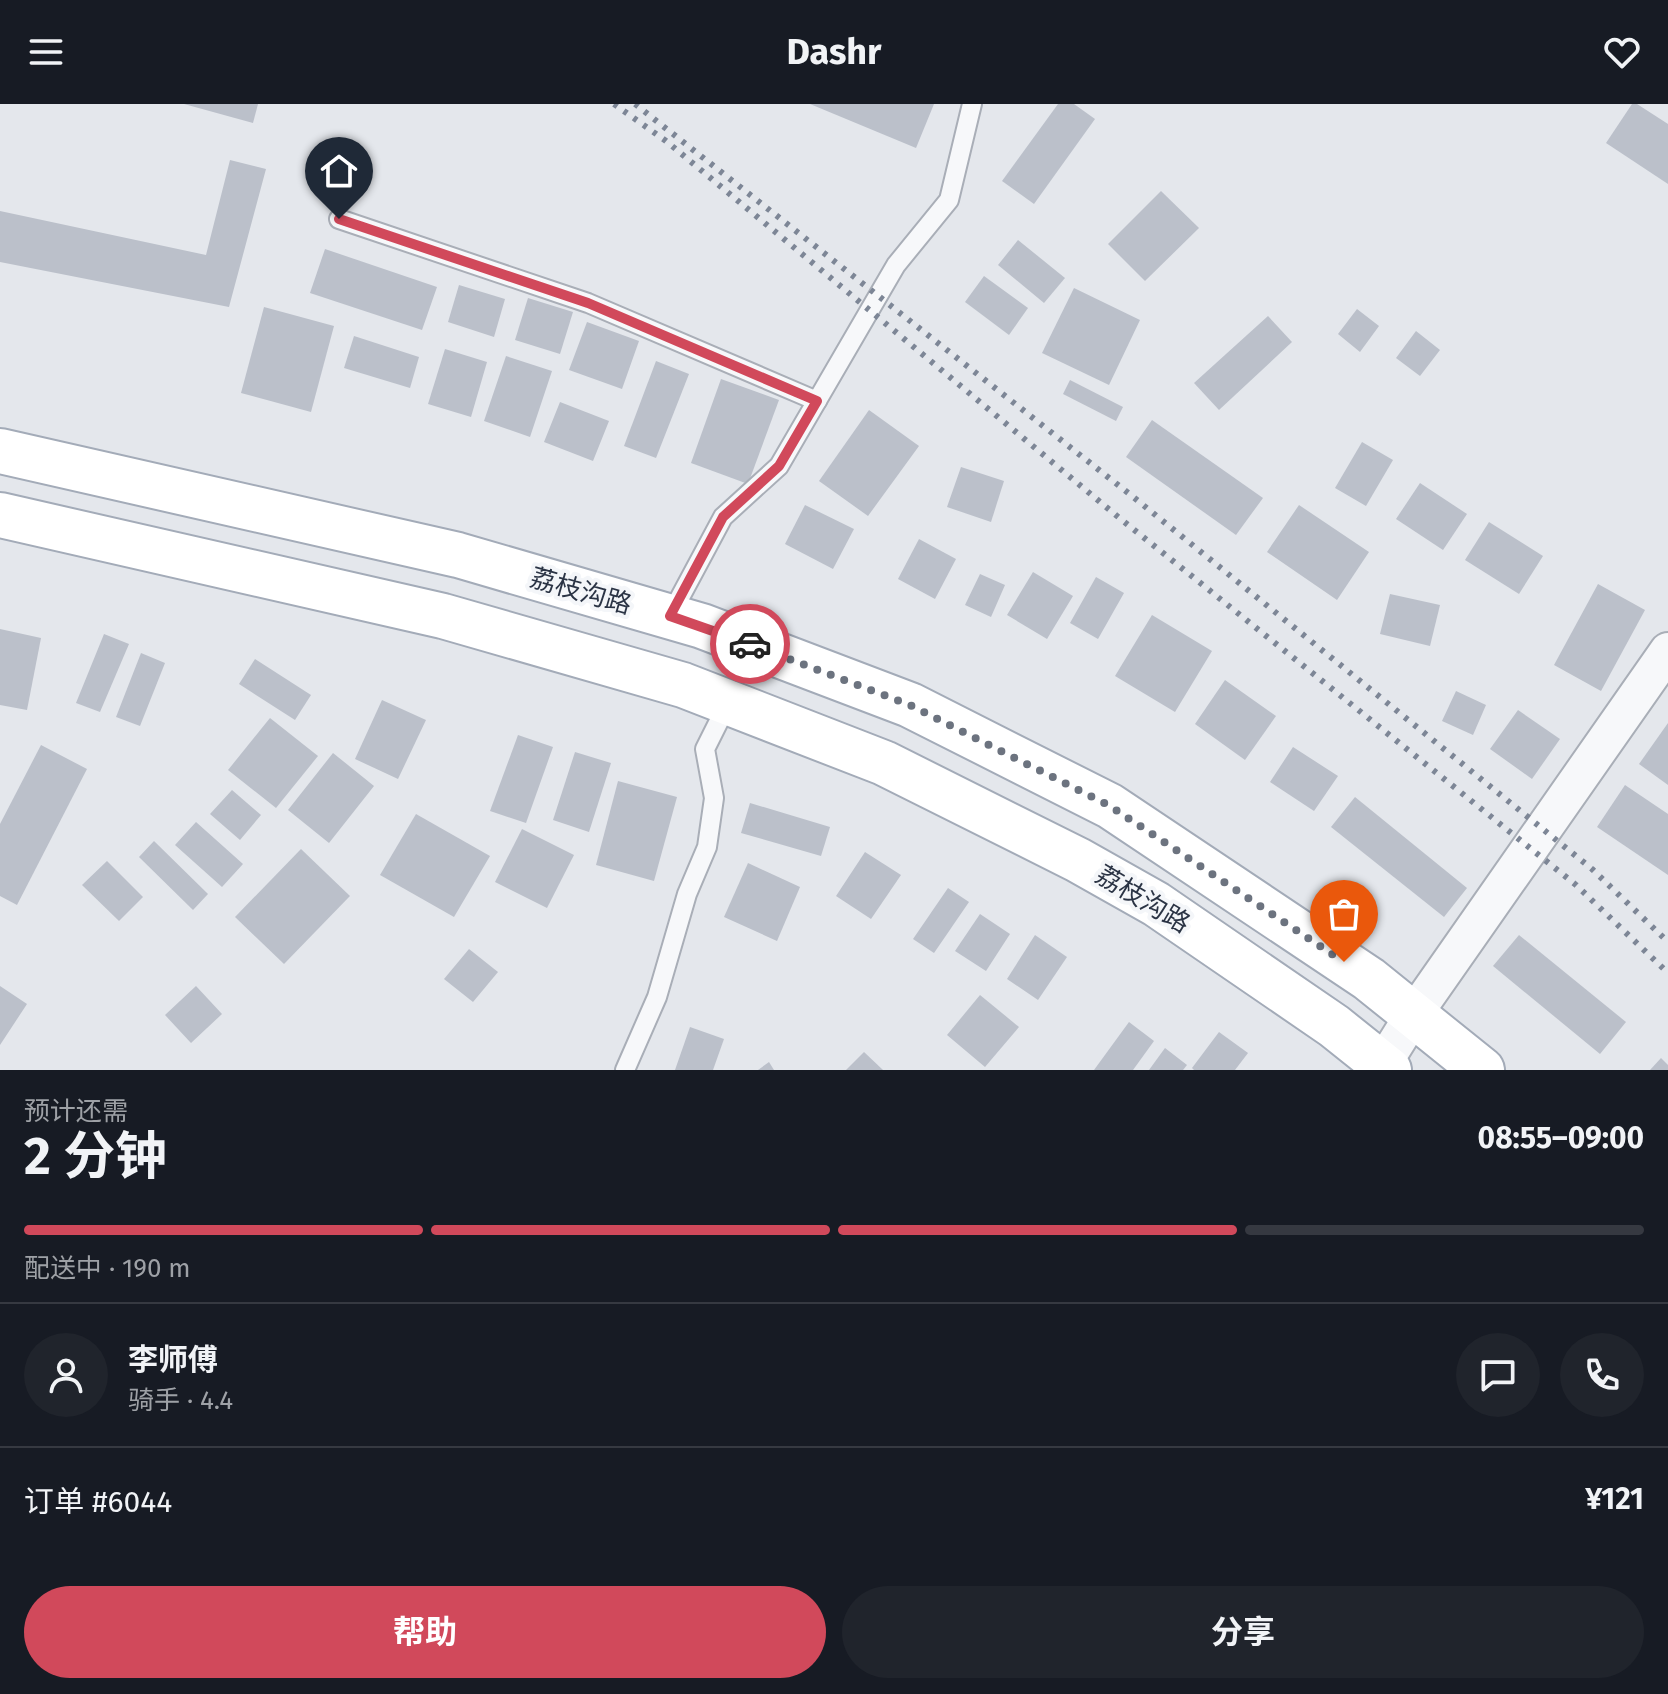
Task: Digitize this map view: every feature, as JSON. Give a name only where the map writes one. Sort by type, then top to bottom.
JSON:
[{"type":"main road","name":"荔枝沟路","points":[[0,451],[458,555],[702,626],[910,705],[1110,806],[1369,979],[1482,1070]]},
{"type":"main road","name":"荔枝沟路","points":[[0,515],[443,616],[683,685],[884,763],[1078,860],[1156,904],[1334,1026],[1384,1068]]},
{"type":"street","points":[[1384,1068],[1414,1014],[1668,651]]},
{"type":"lane","points":[[670,616],[723,517],[779,466],[896,265],[949,200],[972,104]]},
{"type":"lane","points":[[339,219],[588,303],[817,401]]},
{"type":"lane","points":[[625,1070],[657,997],[687,894],[707,847],[714,798],[705,749],[728,703]]},
{"type":"building","points":[[184,104],[258,104],[253,123]]},
{"type":"building","points":[[810,104],[934,104],[916,148]]},
{"type":"building","points":[[1058,104],[1074,104],[1095,119],[1034,204],[1002,181]]},
{"type":"building","points":[[1632,104],[1637,104],[1668,124],[1668,184],[1606,143]]},
{"type":"building","points":[[230,160],[266,169],[229,307],[0,262],[0,211],[206,255]]},
{"type":"building","points":[[1161,191],[1199,228],[1145,281],[1108,244]]},
{"type":"building","points":[[1018,240],[1065,278],[1044,303],[998,265]]},
{"type":"building","points":[[325,249],[437,287],[422,330],[310,293]]},
{"type":"building","points":[[984,276],[1028,308],[1009,335],[965,302]]},
{"type":"building","points":[[459,285],[505,299],[494,337],[448,322]]},
{"type":"building","points":[[1074,288],[1140,320],[1109,385],[1042,353]]},
{"type":"building","points":[[528,298],[573,312],[560,354],[515,340]]},
{"type":"building","points":[[264,307],[334,326],[311,412],[241,393]]},
{"type":"building","points":[[1357,309],[1379,326],[1360,352],[1338,334]]},
{"type":"building","points":[[1268,316],[1292,342],[1219,410],[1194,383]]},
{"type":"building","points":[[587,322],[639,341],[622,389],[569,370]]},
{"type":"building","points":[[1416,331],[1440,350],[1420,376],[1396,358]]},
{"type":"building","points":[[354,336],[419,357],[410,388],[344,368]]},
{"type":"building","points":[[445,349],[487,362],[471,417],[428,404]]},
{"type":"building","points":[[506,356],[552,371],[530,437],[484,421]]},
{"type":"building","points":[[656,361],[689,374],[656,458],[624,446]]},
{"type":"building","points":[[721,379],[779,400],[748,484],[691,463]]},
{"type":"building","points":[[1070,380],[1123,407],[1116,421],[1063,394]]},
{"type":"building","points":[[560,402],[609,421],[593,461],[544,442]]},
{"type":"building","points":[[869,410],[919,446],[868,516],[819,481]]},
{"type":"building","points":[[1152,420],[1263,498],[1236,535],[1126,457]]},
{"type":"building","points":[[1362,442],[1393,460],[1366,506],[1335,488]]},
{"type":"building","points":[[961,467],[1004,481],[991,522],[947,507]]},
{"type":"building","points":[[1420,483],[1467,514],[1443,550],[1396,519]]},
{"type":"building","points":[[805,505],[854,529],[833,569],[785,544]]},
{"type":"building","points":[[1299,505],[1369,552],[1337,600],[1267,552]]},
{"type":"building","points":[[1489,522],[1543,556],[1519,594],[1465,560]]},
{"type":"building","points":[[919,539],[956,559],[935,599],[898,579]]},
{"type":"building","points":[[1033,572],[1073,596],[1047,639],[1007,615]]},
{"type":"building","points":[[980,574],[1005,585],[991,617],[965,605]]},
{"type":"building","points":[[1096,577],[1124,593],[1098,639],[1070,623]]},
{"type":"building","points":[[1598,584],[1645,610],[1601,691],[1554,665]]},
{"type":"building","points":[[1390,594],[1440,605],[1430,646],[1380,634]]},
{"type":"building","points":[[1152,615],[1212,651],[1175,712],[1115,676]]},
{"type":"building","points":[[0,629],[41,638],[27,710],[0,705]]},
{"type":"building","points":[[104,634],[129,644],[100,712],[76,703]]},
{"type":"building","points":[[141,653],[165,663],[140,726],[116,717]]},
{"type":"building","points":[[255,659],[311,695],[295,720],[239,684]]},
{"type":"building","points":[[1225,680],[1276,716],[1245,760],[1195,724]]},
{"type":"building","points":[[1456,691],[1486,705],[1473,735],[1442,721]]},
{"type":"building","points":[[382,700],[426,720],[398,779],[355,759]]},
{"type":"building","points":[[1518,710],[1560,739],[1532,779],[1490,749]]},
{"type":"building","points":[[270,718],[318,756],[276,808],[228,770]]},
{"type":"building","points":[[1668,723],[1668,785],[1639,764]]},
{"type":"building","points":[[518,735],[553,747],[526,823],[490,811]]},
{"type":"building","points":[[41,745],[87,769],[17,905],[0,896],[0,824]]},
{"type":"building","points":[[1293,747],[1338,776],[1314,811],[1270,782]]},
{"type":"building","points":[[575,752],[611,763],[589,832],[553,820]]},
{"type":"building","points":[[333,753],[374,786],[329,843],[288,810]]},
{"type":"building","points":[[618,781],[677,797],[654,881],[596,865]]},
{"type":"building","points":[[1625,785],[1668,814],[1668,875],[1597,827]]},
{"type":"building","points":[[232,790],[261,815],[240,840],[210,814]]},
{"type":"building","points":[[1355,797],[1467,888],[1444,917],[1331,827]]},
{"type":"building","points":[[750,803],[830,827],[821,856],[741,833]]},
{"type":"building","points":[[416,814],[490,856],[454,917],[380,875]]},
{"type":"building","points":[[196,822],[243,864],[222,887],[175,845]]},
{"type":"building","points":[[522,829],[574,855],[547,908],[495,882]]},
{"type":"building","points":[[154,841],[208,894],[193,910],[139,857]]},
{"type":"building","points":[[301,849],[350,896],[284,964],[235,917]]},
{"type":"building","points":[[865,852],[901,875],[871,919],[836,896]]},
{"type":"building","points":[[107,861],[143,897],[119,921],[82,885]]},
{"type":"building","points":[[748,863],[800,887],[777,941],[724,917]]},
{"type":"building","points":[[948,888],[969,902],[934,953],[913,939]]},
{"type":"building","points":[[980,914],[1010,934],[986,971],[955,951]]},
{"type":"building","points":[[1035,935],[1067,957],[1038,1000],[1007,979]]},
{"type":"building","points":[[1519,935],[1626,1022],[1600,1054],[1493,966]]},
{"type":"building","points":[[469,949],[498,972],[473,1002],[444,979]]},
{"type":"building","points":[[0,986],[27,1004],[0,1045]]},
{"type":"building","points":[[196,986],[222,1014],[191,1043],[165,1015]]},
{"type":"building","points":[[980,995],[1019,1027],[985,1067],[947,1035]]},
{"type":"building","points":[[1129,1022],[1154,1041],[1133,1070],[1094,1070]]},
{"type":"building","points":[[690,1027],[724,1039],[713,1070],[675,1070]]},
{"type":"building","points":[[1219,1032],[1248,1053],[1235,1070],[1194,1070],[1192,1068]]},
{"type":"building","points":[[1165,1048],[1187,1065],[1183,1070],[1149,1070]]},
{"type":"building","points":[[864,1052],[883,1070],[846,1070]]},
{"type":"building","points":[[1661,1058],[1668,1065],[1668,1070],[1650,1070]]},
{"type":"building","points":[[769,1062],[774,1070],[758,1070]]},
{"type":"railway","points":[[614,104],[666,141],[1117,516],[1576,885],[1668,973]]},
{"type":"railway","points":[[635,104],[1132,496],[1592,869],[1668,942]]},
{"type":"way so far","points":[[750,644],[910,705],[1110,806],[1344,962]]},
{"type":"route","points":[[339,219],[588,303],[817,401],[779,466],[723,517],[670,616],[750,644]]}]
